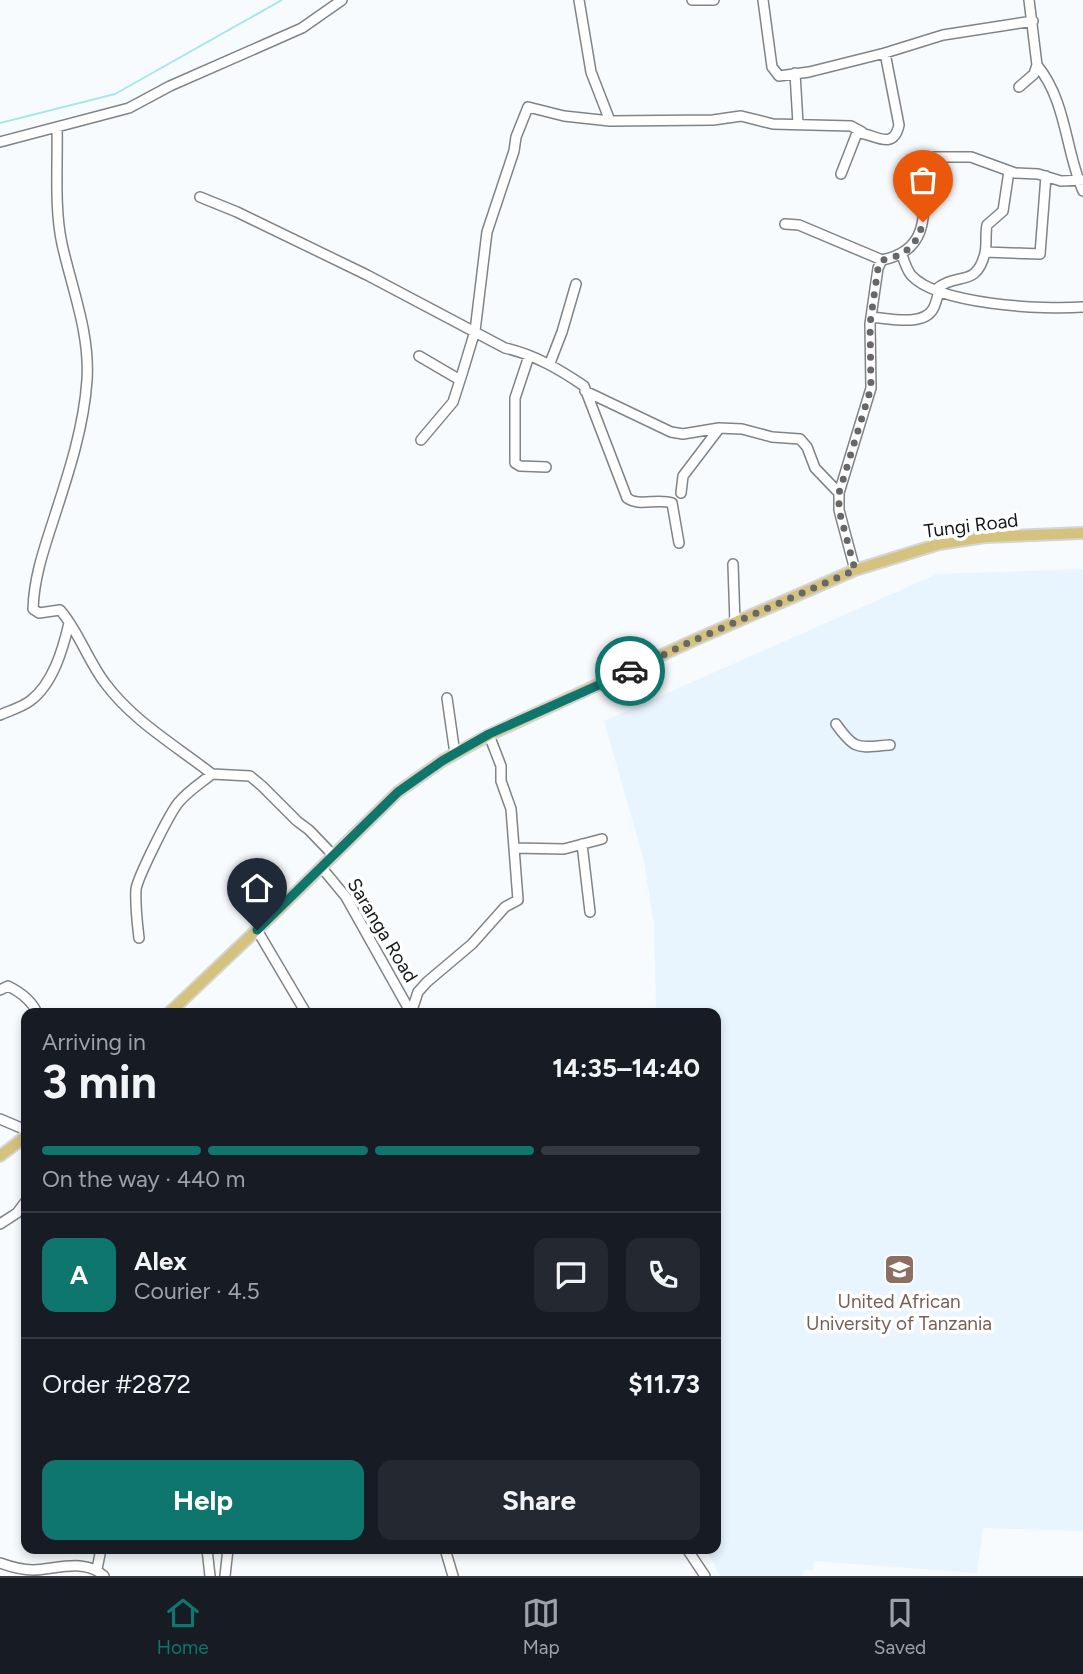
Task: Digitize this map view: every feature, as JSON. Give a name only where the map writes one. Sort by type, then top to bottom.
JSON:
[{"type":"main road","name":"Tungi Road","points":[[174,1008],[398,792],[489,734],[855,570],[939,544],[985,537],[1083,533]]},
{"type":"main road","points":[[0,1156],[21,1140]]},
{"type":"street","points":[[0,142],[129,108],[170,86],[302,28],[342,0]]},
{"type":"street","points":[[579,0],[591,72],[610,121]]},
{"type":"street","points":[[692,0],[715,0]]},
{"type":"street","points":[[763,0],[773,70],[779,76],[884,53],[943,35],[1032,21]]},
{"type":"street","points":[[1020,86],[1034,74],[1037,65],[1029,0]]},
{"type":"street","points":[[421,440],[453,402],[475,331],[487,232],[514,151],[516,136],[528,107],[536,107],[564,117],[610,121],[713,120],[741,116],[773,124],[853,126],[878,139],[887,139],[896,134],[899,128],[884,53]]},
{"type":"street","points":[[1037,65],[1048,78],[1058,101],[1073,163],[1081,177],[1083,191]]},
{"type":"street","points":[[795,74],[798,124]]},
{"type":"street","points":[[57,127],[56,177],[62,243],[76,291],[87,378],[76,442],[39,563],[33,609],[39,613],[60,610],[96,670],[113,693],[140,721],[212,774],[250,776],[334,856]]},
{"type":"street","points":[[841,174],[856,134],[862,132]]},
{"type":"street","points":[[785,224],[799,225],[882,260],[902,255],[911,248],[922,226],[925,161],[937,156],[971,157],[1009,171],[1061,181],[1081,177]]},
{"type":"street","points":[[871,317],[911,320],[923,317],[933,310],[937,291],[946,281],[975,275],[985,252],[987,225],[1003,211],[1009,171]]},
{"type":"street","points":[[985,252],[1040,254],[1046,176]]},
{"type":"street","points":[[200,197],[367,275],[505,348],[522,351],[550,363],[584,386],[627,498],[633,502],[672,503],[679,542]]},
{"type":"street","points":[[902,255],[911,275],[937,291],[1014,306],[1083,307]]},
{"type":"street","points":[[855,570],[839,510],[839,493],[871,388],[871,317],[878,268],[882,260]]},
{"type":"street","points":[[550,363],[576,284]]},
{"type":"street","points":[[419,356],[460,380]]},
{"type":"street","points":[[530,356],[514,398],[515,463],[520,466],[546,467]]},
{"type":"street","points":[[585,391],[671,432],[741,429],[772,437],[800,439],[815,468],[839,493]]},
{"type":"street","points":[[681,493],[683,476],[719,428]]},
{"type":"street","points":[[733,564],[735,623]]},
{"type":"street","points":[[0,715],[28,702],[36,695],[60,660],[69,623]]},
{"type":"street","points":[[447,698],[455,754]]},
{"type":"street","points":[[836,723],[849,742],[859,747],[890,745]]},
{"type":"street","points":[[413,1008],[418,992],[427,982],[462,954],[505,907],[518,900],[511,810],[501,781],[501,766],[489,734]]},
{"type":"street","points":[[139,937],[136,886],[163,827],[178,803],[212,774]]},
{"type":"street","points":[[515,848],[564,849],[602,839]]},
{"type":"street","points":[[582,844],[590,912]]},
{"type":"street","name":"Saranga Road","points":[[321,868],[346,897],[408,1008]]},
{"type":"street","points":[[257,930],[303,1008]]},
{"type":"street","points":[[0,990],[8,986],[35,1008]]},
{"type":"street","points":[[0,1119],[21,1128]]},
{"type":"street","points":[[0,1224],[21,1208]]},
{"type":"street","points":[[0,1563],[32,1570],[71,1566],[101,1573],[101,1554]]},
{"type":"street","points":[[208,1554],[210,1576]]},
{"type":"street","points":[[225,1576],[227,1554]]},
{"type":"street","points":[[446,1554],[453,1576]]},
{"type":"street","points":[[690,1554],[705,1576]]},
{"type":"shaded area","name":"United African University of Tanzania","points":[[1083,569],[1083,1531],[983,1528],[977,1573],[814,1561],[813,1570],[804,1570],[802,1576],[720,1576],[709,1554],[721,1554],[721,1008],[656,1008],[654,925],[644,861],[604,721],[937,574]]},
{"type":"waterway","points":[[0,123],[115,94],[282,0]]},
{"type":"way so far","points":[[630,671],[855,570],[839,510],[839,493],[871,388],[870,324],[878,268],[882,260],[902,255],[911,248],[923,222]]},
{"type":"place","name":"United African University of Tanzania","points":[[899,1270]]},
{"type":"route","points":[[257,930],[398,792],[442,761],[489,734],[630,671]]}]
